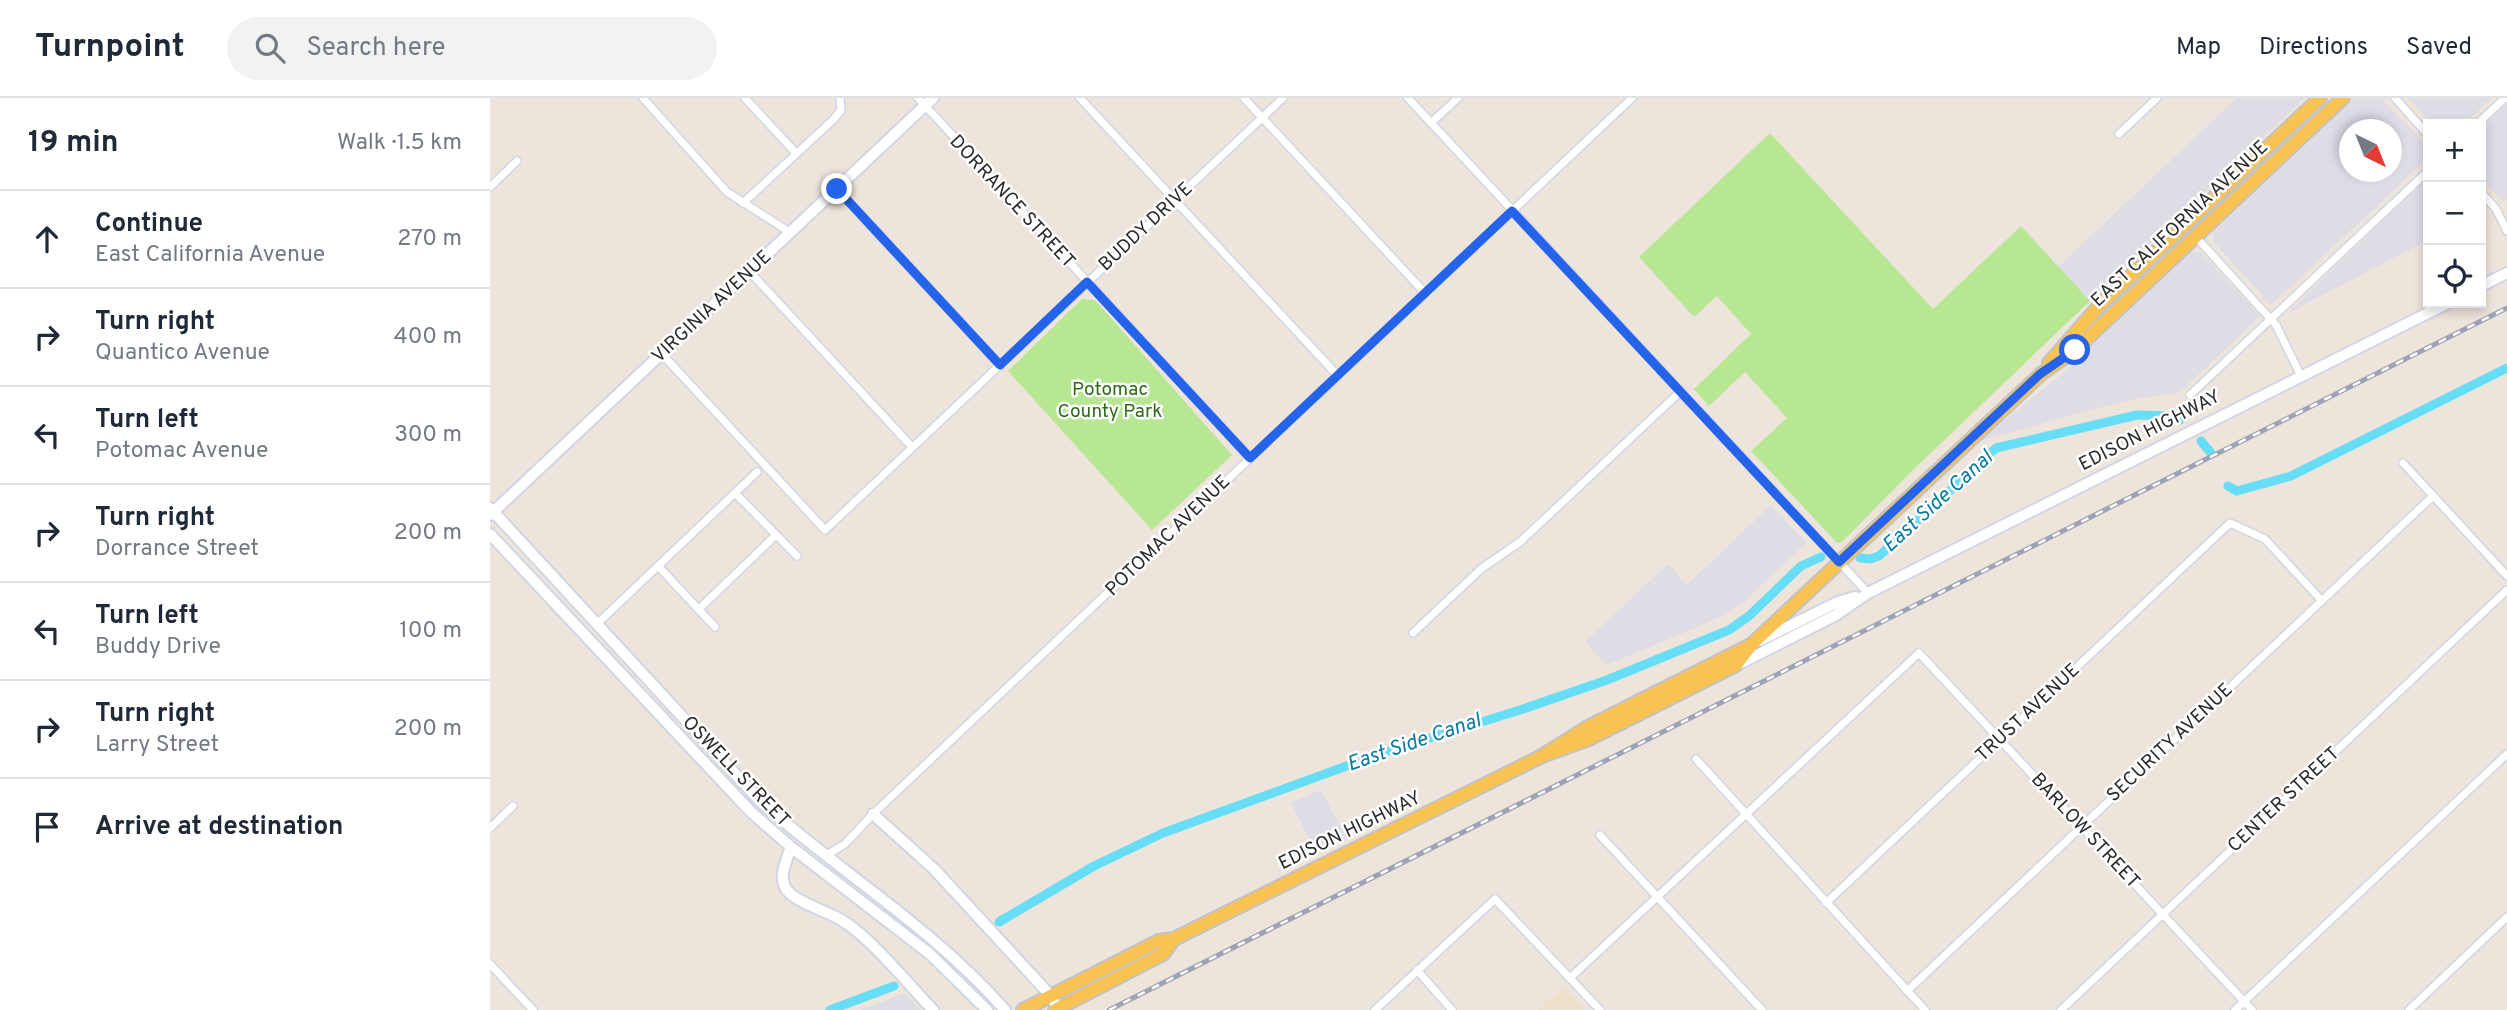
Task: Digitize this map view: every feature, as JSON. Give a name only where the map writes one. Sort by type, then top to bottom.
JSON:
[{"type":"main road","name":"VIRGINIA AVENUE","points":[[491,512],[791,233],[921,102],[933,98]]},
{"type":"main road","name":"EAST CALIFORNIA AVENUE","points":[[1736,665],[1752,644],[2040,374],[2099,306],[2320,98]]},
{"type":"main road","name":"EAST CALIFORNIA AVENUE","points":[[2040,374],[2075,350],[2343,98]]},
{"type":"main road","points":[[2196,237],[2196,229],[2201,222],[2229,194],[2244,170]]},
{"type":"main road","points":[[2486,284],[2507,273]]},
{"type":"main road","name":"EDISON HIGHWAY","points":[[1542,756],[1589,739],[1836,615],[1868,593],[2438,308]]},
{"type":"main road","name":"OSWELL STREET","points":[[491,512],[598,623],[761,802],[825,856],[939,943],[1005,1010]]},
{"type":"main road","name":"OSWELL STREET","points":[[490,534],[742,803],[791,847],[930,954],[985,1007]]},
{"type":"main road","name":"EDISON HIGHWAY","points":[[1023,1010],[1159,942],[1174,939],[1542,756],[1586,728],[1752,644],[1838,602],[1868,593]]},
{"type":"main road","points":[[612,665],[668,711],[677,712]]},
{"type":"main road","points":[[873,814],[934,869],[1051,996],[1057,1009]]},
{"type":"main road","name":"OSWELL STREET","points":[[791,847],[782,878],[792,896],[844,921],[933,1010]]},
{"type":"main road","name":"EDISON HIGHWAY","points":[[1057,1009],[1163,954],[1174,939]]},
{"type":"street","points":[[643,98],[727,192],[791,233]]},
{"type":"street","points":[[745,98],[796,153]]},
{"type":"street","points":[[743,202],[834,119],[841,110],[840,98]]},
{"type":"street","points":[[1080,98],[1338,376]]},
{"type":"street","points":[[1244,98],[1425,293]]},
{"type":"street","name":"BUDDY DRIVE","points":[[662,354],[825,530],[1283,98]]},
{"type":"street","points":[[1408,98],[1868,593]]},
{"type":"street","points":[[1431,123],[1458,98]]},
{"type":"street","name":"POTOMAC AVENUE","points":[[825,856],[845,844],[873,814],[1632,98]]},
{"type":"street","points":[[2119,134],[2157,98]]},
{"type":"street","points":[[2395,98],[2423,129]]},
{"type":"street","points":[[2482,119],[2505,98]]},
{"type":"street","name":"DORRANCE STREET","points":[[921,102],[1250,458]]},
{"type":"street","points":[[490,186],[517,161]]},
{"type":"street","points":[[2190,395],[2423,176]]},
{"type":"street","points":[[837,189],[1000,365]]},
{"type":"street","points":[[2486,198],[2496,209],[2507,231]]},
{"type":"street","points":[[2196,237],[2276,325],[2301,376]]},
{"type":"street","points":[[750,272],[912,447]]},
{"type":"street","points":[[1413,634],[1482,568],[1523,540],[1681,392]]},
{"type":"street","points":[[2403,463],[2507,576]]},
{"type":"street","points":[[598,623],[757,472]]},
{"type":"street","points":[[736,493],[797,556]]},
{"type":"street","name":"SECURITY AVENUE","points":[[1908,991],[2433,496]]},
{"type":"street","name":"TRUST AVENUE","points":[[1826,903],[2230,523],[2265,538],[2322,601]]},
{"type":"street","points":[[699,609],[776,536]]},
{"type":"street","points":[[658,566],[715,627]]},
{"type":"street","name":"CENTER STREET","points":[[2061,1010],[2507,590]]},
{"type":"street","name":"BARLOW STREET","points":[[1745,815],[1919,653],[2252,1010]]},
{"type":"street","points":[[2235,1010],[2507,754]]},
{"type":"street","points":[[1696,759],[1925,1010]]},
{"type":"street","points":[[490,828],[513,806]]},
{"type":"street","points":[[1570,978],[1745,815]]},
{"type":"street","points":[[1600,835],[1762,1010]]},
{"type":"street","points":[[1375,1010],[1495,899],[1600,1010]]},
{"type":"street","points":[[2409,1010],[2507,917]]},
{"type":"street","points":[[490,964],[528,1008]]},
{"type":"street","points":[[1417,970],[1452,1010]]},
{"type":"shaded area","points":[[2237,98],[2305,98],[2090,301],[2058,267]]},
{"type":"shaded area","points":[[2354,98],[2381,98],[2401,119],[2339,119],[2339,182],[2402,182],[2402,120],[2423,142],[2423,163],[2271,305],[2213,241],[2213,233]]},
{"type":"shaded area","points":[[2408,98],[2492,98],[2469,119],[2427,119]]},
{"type":"shaded area","points":[[2507,103],[2507,199],[2503,202],[2486,183],[2486,123]]},
{"type":"shaded area","points":[[2423,183],[2423,243],[2288,313]]},
{"type":"shaded area","points":[[2192,251],[2200,252],[2260,316],[2179,393],[2138,398],[1979,441],[2062,374]]},
{"type":"shaded area","points":[[1771,505],[1806,543],[1742,603],[1718,618],[1607,665],[1585,642],[1668,564],[1687,585]]},
{"type":"shaded area","points":[[1321,790],[1346,837],[1317,854],[1291,803]]},
{"type":"shaded area","points":[[1563,987],[1585,1010],[1538,1010]]},
{"type":"shaded area","points":[[905,993],[920,1010],[861,1010]]},
{"type":"green space","points":[[1770,133],[1933,309],[2021,226],[2090,301],[1915,468],[1842,542],[1837,543],[1751,451],[1787,418],[1745,372],[1709,406],[1694,389],[1751,334],[1717,296],[1694,317],[1639,257]]},
{"type":"green space","name":"Potomac County Park","points":[[1082,299],[1095,300],[1232,455],[1152,530],[1008,371]]},
{"type":"waterway","name":"East Side Canal","points":[[2228,486],[2237,491],[2291,476],[2507,368]]},
{"type":"waterway","name":"East Side Canal","points":[[1860,558],[1879,556],[1996,448],[2137,415],[2172,416],[2180,420]]},
{"type":"waterway","name":"East Side Canal","points":[[2201,441],[2211,453]]},
{"type":"waterway","name":"East Side Canal","points":[[999,922],[1094,866],[1163,833],[1385,752],[1607,680],[1729,630],[1749,616],[1801,566],[1821,557]]},
{"type":"waterway","name":"East Side Canal","points":[[830,1010],[894,986]]},
{"type":"railway","points":[[1109,1010],[2507,308]]},
{"type":"route","points":[[837,189],[1000,365],[1087,282],[1250,458],[1512,211],[1839,562],[2040,374],[2075,350]]}]
